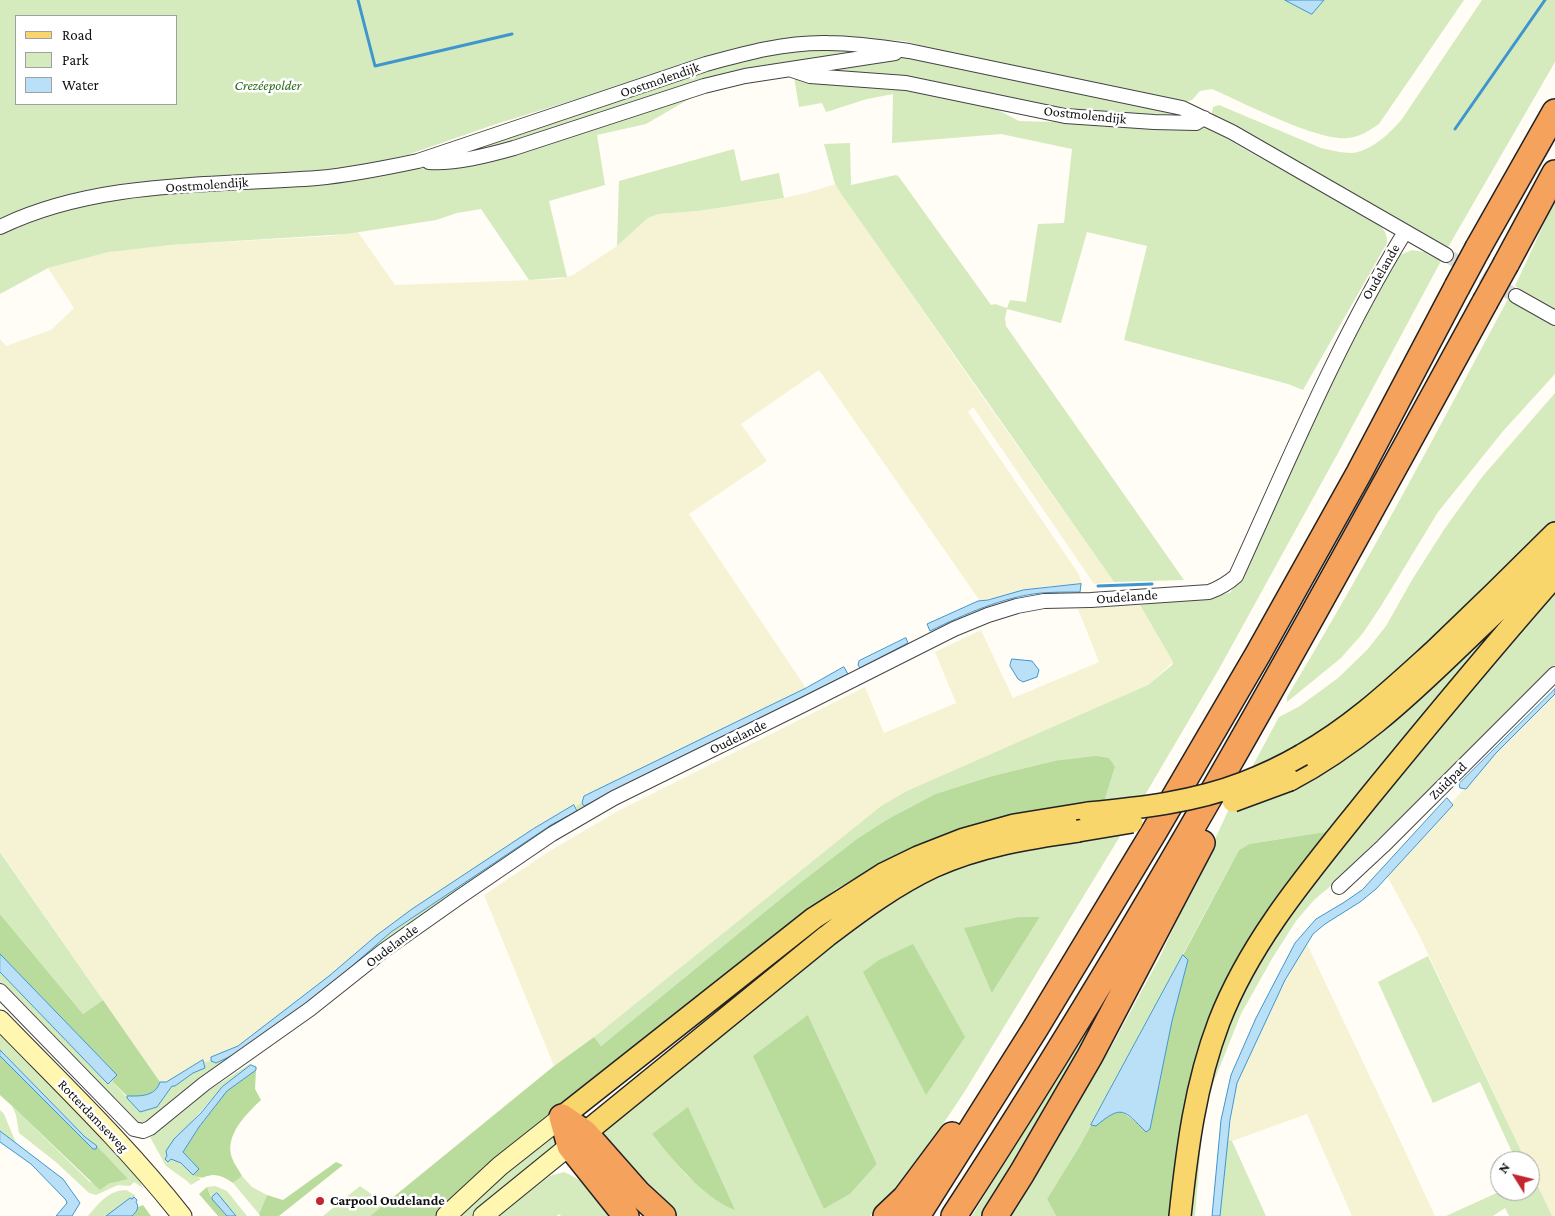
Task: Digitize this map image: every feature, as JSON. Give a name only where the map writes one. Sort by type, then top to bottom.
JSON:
[{"type":"highway","points":[[917,1216],[1035,1029],[1154,832],[1258,654],[1359,473],[1478,248],[1555,112]]},
{"type":"highway","points":[[954,1216],[1079,1019],[1192,830],[1268,696],[1555,173]]},
{"type":"highway","points":[[995,1216],[1022,1174],[1090,1056],[1258,740],[1268,696]]},
{"type":"highway","points":[[886,1216],[905,1198],[940,1150],[1035,1029]]},
{"type":"highway","points":[[562,1117],[626,1216]]},
{"type":"highway","points":[[578,1140],[663,1216]]},
{"type":"main road","points":[[483,1216],[827,936],[899,885],[934,866],[978,850],[1031,838],[1083,822],[1140,808],[1215,793],[1272,771],[1302,755],[1336,735],[1376,704],[1461,625],[1555,532]]},
{"type":"main road","points":[[446,1216],[500,1166],[814,918],[883,874],[918,857],[964,840],[1014,825],[1083,822],[1191,812],[1235,801],[1290,780],[1339,752],[1375,724],[1433,673],[1555,554]]},
{"type":"main road","points":[[1180,1216],[1192,1124],[1199,1085],[1208,1052],[1231,994],[1263,936],[1312,869],[1403,755],[1555,576]]},
{"type":"main road","name":"Rotterdamseweg","points":[[0,1020],[107,1129],[160,1188],[182,1216]]},
{"type":"street","name":"Oostmolendijk","points":[[0,227],[16,219],[58,205],[105,193],[320,178],[418,161],[706,64],[745,53],[789,45],[828,43],[871,45],[909,51],[1182,108],[1232,132],[1446,256]]},
{"type":"street","name":"Oostmolendijk","points":[[418,161],[438,162],[492,154],[536,142],[704,86],[745,76],[909,51]]},
{"type":"street","name":"Oostmolendijk","points":[[788,69],[810,76],[906,83],[1065,116],[1196,123],[1204,118]]},
{"type":"street","name":"Oudelande","points":[[0,991],[134,1129],[143,1131],[150,1128],[204,1084],[310,1009],[383,951],[552,834],[614,798],[954,629],[988,615],[1017,606],[1044,601],[1209,592],[1227,584],[1236,576],[1356,317],[1378,275],[1405,232]]},
{"type":"street","points":[[1516,296],[1555,318]]},
{"type":"street","name":"Zuidpad","points":[[1339,886],[1383,846],[1555,674]]},
{"type":"shaded area","points":[[835,184],[1114,582],[1094,584],[973,407],[968,412],[1078,573],[1083,585],[1043,587],[980,601],[819,370],[741,424],[767,461],[689,514],[806,688],[584,796],[582,803],[574,805],[533,829],[412,909],[238,1046],[211,1057],[211,1061],[204,1062],[203,1060],[166,1082],[160,1082],[0,851],[0,339],[6,346],[51,330],[74,308],[48,268],[127,249],[331,236],[358,232],[395,285],[559,279],[573,275],[617,246],[648,218],[659,214],[698,211],[784,198]]},
{"type":"shaded area","points":[[1140,605],[1173,662],[1148,685],[881,806],[594,1037],[554,1066],[484,895],[548,852],[616,812],[865,687],[884,733],[956,703],[935,652],[981,630],[1013,698],[1099,662],[1078,609]]},
{"type":"shaded area","points":[[1555,694],[1555,1216],[1552,1216],[1540,1190],[1540,1151],[1521,1151],[1419,935],[1387,876],[1453,805],[1452,802],[1466,789],[1496,753]]},
{"type":"shaded area","points":[[1307,944],[1435,1216],[1352,1216],[1307,1114],[1232,1141],[1228,1140],[1237,1083],[1285,980]]},
{"type":"green space","name":"Crezéepolder","points":[[0,0],[1464,0],[1379,124],[1365,133],[1348,138],[1335,138],[1300,128],[1212,89],[1200,91],[1192,100],[1184,102],[935,50],[905,41],[825,37],[744,48],[496,124],[407,155],[355,167],[301,174],[127,183],[90,189],[29,207],[0,220]]},
{"type":"green space","points":[[1482,0],[1555,0],[1555,62],[1447,249],[1215,119],[1212,113],[1213,107],[1219,105],[1321,148],[1352,153],[1367,149],[1386,135],[1402,119]]},
{"type":"green space","points":[[799,49],[874,49],[802,62],[493,149],[449,155],[705,68]]},
{"type":"green space","points":[[905,55],[1186,115],[1065,112],[807,69]]},
{"type":"green space","points":[[794,77],[897,85],[988,105],[1019,121],[1201,126],[1210,128],[1244,149],[1366,216],[1384,230],[1387,243],[1303,390],[1288,384],[1124,340],[1147,246],[1087,232],[1061,323],[1007,309],[1006,326],[1184,580],[1114,582],[842,195],[835,184],[824,144],[850,143],[851,185],[896,175],[899,177],[991,305],[995,304],[1007,308],[1010,300],[1026,302],[1038,224],[1064,223],[1072,149],[1001,134],[892,143],[893,94],[867,99],[826,112],[822,103],[799,107]]},
{"type":"green space","points":[[708,88],[646,124],[597,135],[605,185],[549,201],[567,277],[529,280],[481,209],[457,213],[436,220],[347,234],[170,245],[109,252],[48,268],[0,294],[0,231],[93,200],[392,173],[516,152]]},
{"type":"green space","points":[[734,149],[741,181],[779,173],[784,198],[698,211],[659,214],[648,218],[617,246],[619,181]]},
{"type":"green space","points":[[1555,200],[1555,310],[1515,286]]},
{"type":"green space","points":[[1412,250],[1424,252],[1441,261],[1219,669],[1145,795],[1104,802],[1115,767],[1054,761],[992,776],[935,794],[888,819],[858,838],[800,883],[601,1046],[594,1037],[881,806],[907,791],[1148,685],[1172,665],[1173,662],[1140,605],[1230,593],[1247,563],[1323,397],[1384,277],[1400,255]]},
{"type":"green space","points":[[1509,297],[1555,325],[1555,374],[1504,430],[1438,512],[1363,633],[1341,658],[1287,702],[1287,697],[1373,548]]},
{"type":"green space","points":[[1555,393],[1555,527],[1466,616],[1326,733],[1252,767],[1279,717],[1300,706],[1338,678],[1367,650],[1386,626],[1445,528],[1482,477]]},
{"type":"green space","points":[[1555,562],[1512,616],[1448,685],[1331,831],[1249,844],[1239,850],[1079,1147],[1047,1199],[1056,1216],[1011,1216],[1115,1040],[1159,959],[1229,809]]},
{"type":"green space","points":[[1555,582],[1555,665],[1333,884],[1314,900],[1296,921],[1273,957],[1241,1014],[1204,1106],[1195,1216],[1186,1216],[1190,1174],[1212,1062],[1243,984],[1262,951],[1336,847],[1462,690]]},
{"type":"green space","points":[[1096,756],[1109,758],[1115,767],[1104,802],[882,863],[836,889],[528,1135],[441,1216],[370,1216],[554,1066],[594,1037],[601,1046],[800,883],[858,838],[888,819],[935,794],[992,776],[1054,761]]},
{"type":"green space","points":[[582,803],[588,809],[158,1118],[139,1125],[0,985],[0,972],[108,1084],[112,1081],[140,1112],[157,1107],[172,1086],[205,1068],[204,1062],[211,1061],[217,1063],[336,980],[391,932],[551,825],[577,811],[576,806]]},
{"type":"green space","points":[[1331,831],[1244,954],[1172,1216],[1056,1216],[1047,1199],[1091,1125],[1096,1125],[1106,1117],[1120,1112],[1150,1129],[1172,1021],[1188,960],[1183,955],[1239,850],[1249,844]]},
{"type":"green space","points":[[1122,833],[965,1091],[899,1186],[870,1216],[677,1216],[651,1194],[607,1146],[604,1136],[605,1128],[841,931],[914,886],[960,866],[1042,843]],"holes":[[[1019,917],[1040,917],[992,993]],[[808,1015],[877,1164],[850,1194],[824,1209]],[[652,1134],[731,1208],[687,1176]]]},
{"type":"green space","points":[[0,852],[103,1000],[83,1014],[0,914]]},
{"type":"green space","points":[[1187,860],[989,1216],[972,1216],[1102,1003]]},
{"type":"green space","points":[[0,914],[83,1014],[103,1000],[160,1082],[158,1088],[145,1097],[127,1096],[112,1081],[117,1075],[0,954]]},
{"type":"green space","points":[[1019,917],[1040,917],[992,993],[964,928]]},
{"type":"green space","points":[[828,918],[745,990],[692,1030],[765,965]]},
{"type":"green space","points":[[913,944],[965,1037],[926,1095],[863,972],[879,960]]},
{"type":"green space","points":[[1428,956],[1521,1151],[1511,1151],[1480,1082],[1433,1103],[1378,982]]},
{"type":"green space","points":[[808,1015],[877,1164],[850,1194],[824,1209],[753,1056]]},
{"type":"green space","points":[[0,1034],[120,1157],[137,1176],[143,1188],[134,1182],[130,1186],[118,1185],[96,1195],[89,1193],[57,1163],[19,1133],[16,1115],[12,1106],[90,1182],[108,1184],[127,1179],[97,1146],[85,1137],[0,1050]]},
{"type":"green space","points":[[0,1056],[93,1149],[96,1149],[97,1146],[128,1179],[108,1184],[100,1190],[0,1095]]},
{"type":"green space","points":[[251,1063],[251,1065],[222,1087],[191,1123],[165,1159],[168,1162],[171,1159],[176,1161],[201,1179],[191,1185],[166,1166],[150,1137],[151,1134],[160,1130],[191,1102]]},
{"type":"green space","points":[[256,1070],[255,1089],[261,1100],[238,1126],[231,1142],[232,1158],[242,1176],[233,1183],[219,1176],[202,1177],[193,1175],[199,1169],[183,1152],[199,1127],[227,1091]]},
{"type":"green space","points":[[688,1107],[735,1210],[711,1197],[689,1177],[652,1134]]},
{"type":"green space","points":[[0,1110],[4,1114],[16,1143],[0,1131]]},
{"type":"green space","points":[[553,1135],[559,1143],[476,1216],[451,1216]]},
{"type":"green space","points":[[1228,1140],[1232,1141],[1266,1216],[1220,1216]]},
{"type":"green space","points":[[336,1162],[343,1165],[279,1216],[260,1216],[259,1214],[267,1195],[283,1200]]},
{"type":"green space","points":[[564,1172],[579,1180],[591,1190],[612,1216],[561,1216],[559,1214],[557,1216],[498,1216],[550,1176]]},
{"type":"green space","points":[[242,1176],[252,1187],[267,1195],[259,1214],[233,1183]]},
{"type":"green space","points":[[215,1186],[227,1191],[247,1216],[236,1216],[217,1193],[212,1197],[207,1187]]},
{"type":"green space","points":[[360,1186],[385,1204],[370,1216],[323,1216]]},
{"type":"green space","points":[[207,1187],[212,1199],[227,1216],[218,1216],[199,1194]]},
{"type":"green space","points":[[126,1190],[135,1195],[132,1200],[106,1216],[88,1216],[109,1195]]},
{"type":"green space","points":[[1540,1190],[1552,1216],[1509,1216],[1505,1208],[1493,1216],[1446,1216],[1490,1196],[1490,1201],[1540,1201]]},
{"type":"green space","points":[[143,1205],[151,1216],[132,1216],[138,1207]]},
{"type":"water","points":[[1285,0],[1324,0],[1312,14]]},
{"type":"water","points":[[1081,584],[1080,592],[1041,593],[998,602],[930,631],[927,624],[978,601],[1023,590]]},
{"type":"water","points":[[906,638],[908,643],[860,668],[858,665],[859,661]]},
{"type":"water","points":[[1012,659],[1032,661],[1039,670],[1037,677],[1023,682],[1018,679],[1010,666]]},
{"type":"water","points":[[844,667],[848,674],[584,806],[582,803],[584,796],[806,688]]},
{"type":"water","points":[[1555,689],[1555,694],[1496,753],[1466,789],[1460,788],[1459,784]]},
{"type":"water","points":[[1447,798],[1453,805],[1376,889],[1313,934],[1285,980],[1237,1083],[1230,1120],[1220,1216],[1212,1216],[1221,1120],[1231,1075],[1256,1018],[1295,943],[1316,919],[1362,890]]},
{"type":"water","points":[[574,805],[577,811],[551,825],[391,932],[336,980],[244,1050],[216,1063],[211,1061],[211,1057],[238,1046],[412,909],[533,829]]},
{"type":"water","points":[[0,954],[117,1075],[108,1084],[0,972]]},
{"type":"water","points":[[1183,955],[1188,960],[1172,1021],[1150,1129],[1146,1132],[1133,1119],[1117,1112],[1096,1126],[1091,1125]]},
{"type":"water","points":[[0,1050],[85,1137],[97,1146],[96,1149],[93,1149],[0,1056]]},
{"type":"water","points":[[203,1060],[205,1068],[172,1086],[157,1107],[140,1112],[127,1098],[127,1096],[142,1096],[155,1091],[160,1082],[166,1082]]},
{"type":"water","points":[[251,1065],[256,1067],[256,1070],[227,1091],[199,1127],[183,1152],[199,1169],[193,1175],[181,1163],[171,1159],[168,1162],[165,1159],[167,1156],[166,1151],[174,1139],[201,1113],[222,1087]]},
{"type":"water","points":[[0,1131],[63,1179],[80,1203],[72,1216],[56,1216],[67,1203],[66,1200],[31,1164],[0,1142]]},
{"type":"water","points":[[217,1193],[236,1216],[227,1216],[212,1199]]},
{"type":"water","points":[[134,1197],[137,1200],[138,1208],[132,1216],[106,1216],[130,1198]]},
{"type":"waterway","points":[[358,0],[375,66],[512,34]]},
{"type":"waterway","points":[[1455,129],[1545,0]]},
{"type":"waterway","points":[[1098,586],[1152,584]]},
{"type":"tunnel","points":[[1446,255],[1516,296]]},
{"type":"place","name":"Carpool Oudelande","points":[[320,1201]]}]
